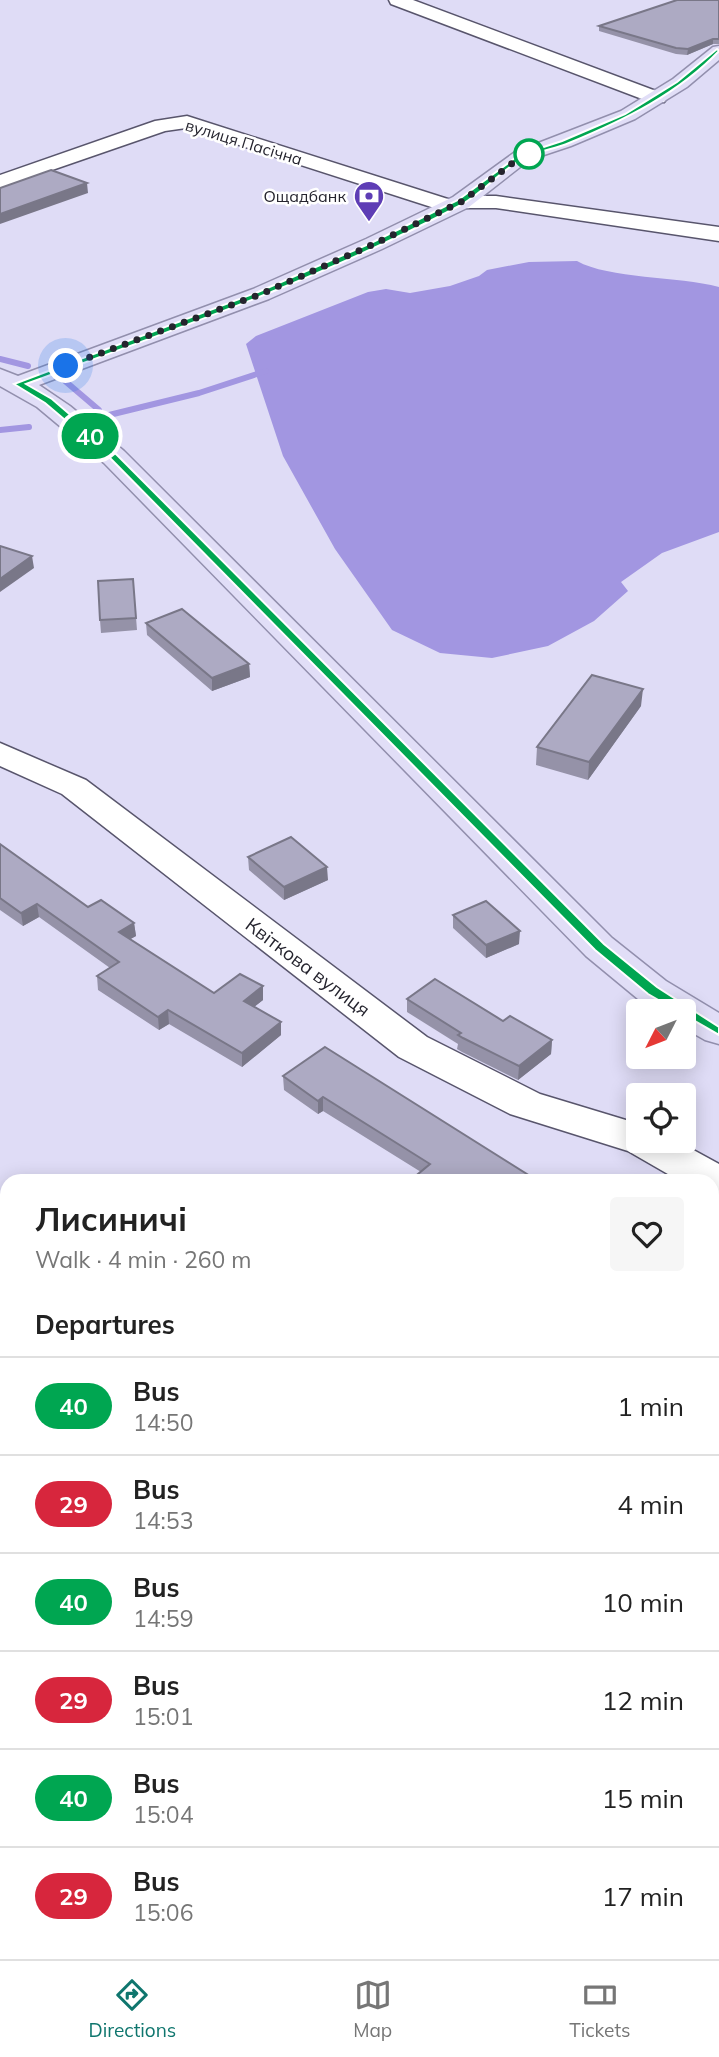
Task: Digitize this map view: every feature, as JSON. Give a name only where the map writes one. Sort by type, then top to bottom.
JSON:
[{"type":"main road","points":[[9,380],[261,294],[374,244],[455,204],[522,156],[628,115],[686,78],[719,51]]},
{"type":"main road","points":[[9,380],[48,401],[114,457],[599,947],[652,990],[719,1031]]},
{"type":"street","points":[[397,0],[657,97]]},
{"type":"street","name":"вулиця Пасічна","points":[[0,182],[162,125],[187,122],[455,204],[496,202],[713,228]]},
{"type":"street","name":"Квіткова вулиця","points":[[0,753],[74,787],[413,1047],[525,1104],[626,1135]]},
{"type":"street","name":"Квіткова вулиця","points":[[664,1153],[701,1174]]},
{"type":"shaded area","points":[[577,261],[607,271],[719,287],[719,532],[662,553],[621,582],[628,591],[594,621],[548,646],[492,658],[440,653],[392,630],[335,549],[283,456],[246,344],[256,336],[368,292],[386,289],[410,293],[450,286],[479,276],[487,270],[529,262]]},
{"type":"building","points":[[677,0],[719,0],[719,39],[688,49],[676,48],[599,26]]},
{"type":"building","points":[[51,170],[87,183],[0,214],[0,188]]},
{"type":"building","points":[[0,546],[32,556],[0,579]]},
{"type":"building","points":[[133,579],[136,618],[100,620],[98,581]]},
{"type":"building","points":[[182,609],[249,664],[212,678],[146,623]]},
{"type":"building","points":[[592,675],[643,689],[589,762],[537,747]]},
{"type":"building","points":[[291,837],[327,867],[284,887],[248,857]]},
{"type":"building","points":[[0,844],[88,907],[101,900],[134,923],[119,932],[214,993],[240,974],[263,986],[244,1001],[281,1022],[242,1053],[168,1010],[158,1017],[97,976],[119,962],[37,904],[21,913],[0,898]]},
{"type":"building","points":[[486,901],[520,931],[486,945],[453,915]]},
{"type":"building","points":[[435,979],[503,1021],[510,1016],[552,1040],[519,1066],[463,1038],[458,1035],[461,1033],[407,999]]},
{"type":"building","points":[[325,1047],[527,1174],[418,1174],[430,1164],[323,1097],[318,1101],[283,1076]]},
{"type":"waterway","points":[[0,359],[28,366]]},
{"type":"waterway","points":[[65,381],[99,410],[101,417],[199,393],[266,371]]},
{"type":"waterway","points":[[0,430],[29,427]]},
{"type":"bus line","name":"40","points":[[719,51],[680,83],[628,115],[522,156],[461,202],[374,244],[261,294],[19,384],[48,401],[114,457],[599,947],[652,990],[719,1031]]},
{"type":"place","name":"Ощадбанк","points":[[369,223]]},
{"type":"route","points":[[66,366],[261,294],[374,244],[461,202],[522,156],[529,154]]}]
